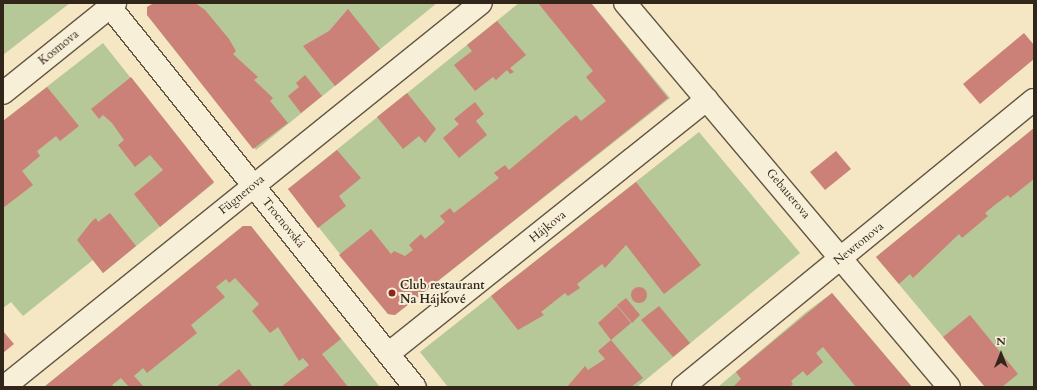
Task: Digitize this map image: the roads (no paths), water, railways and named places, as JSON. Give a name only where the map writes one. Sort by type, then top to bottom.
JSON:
[{"type":"street","name":"Fügnerova","points":[[4,387],[481,3]]},
{"type":"street","name":"Gebauerova","points":[[625,3],[949,387]]},
{"type":"street","name":"Trocnovská","points":[[111,4],[253,186],[415,387]]},
{"type":"street","name":"Kosmova","points":[[3,93],[111,4]]},
{"type":"street","name":"Hájkova","points":[[388,354],[707,99]]},
{"type":"street","name":"Newtonova","points":[[683,387],[842,259],[1034,100]]},
{"type":"place","name":"Club restaurant Na Hájkové","points":[[392,293]]}]
